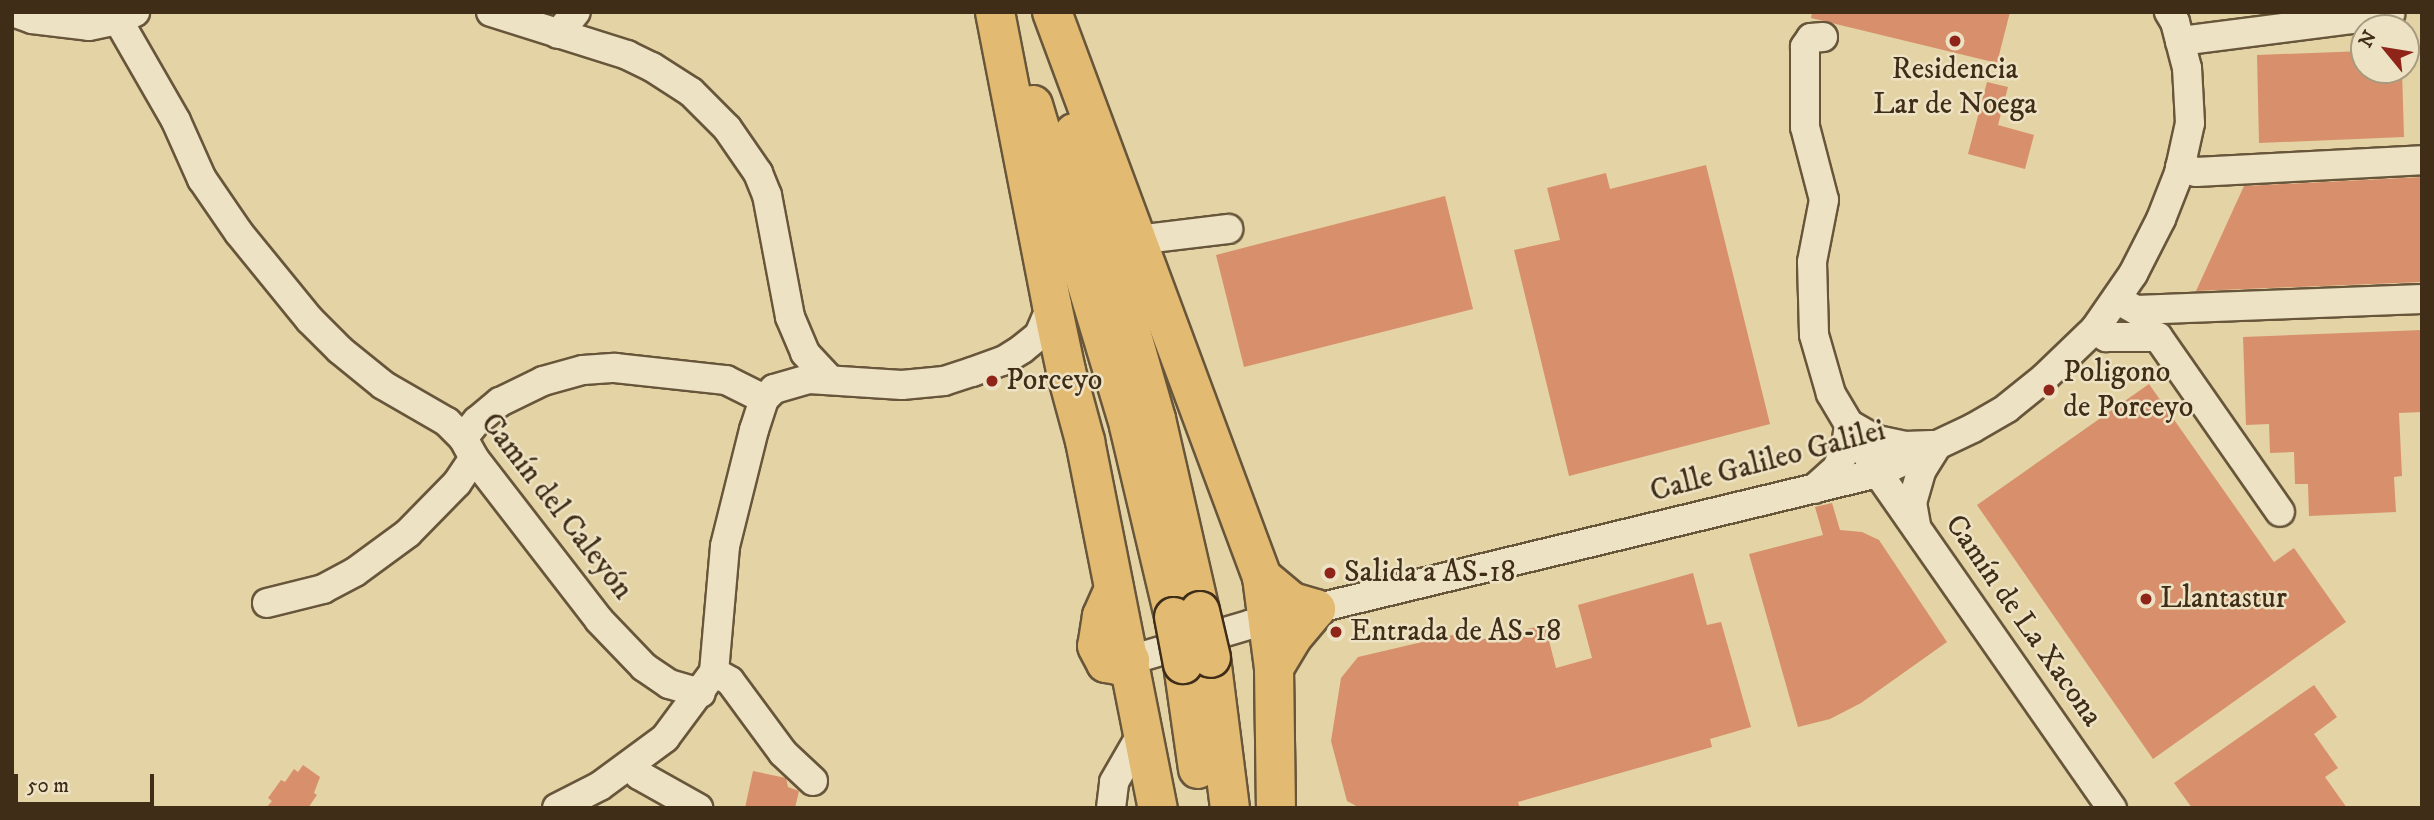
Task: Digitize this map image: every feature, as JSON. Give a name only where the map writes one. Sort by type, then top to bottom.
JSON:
[{"type":"highway","points":[[995,12],[1059,346],[1083,400],[1085,441],[1115,587],[1102,616],[1097,646],[1106,663],[1117,665],[1130,660],[1158,808]]},
{"type":"highway","points":[[1005,12],[1187,614]]},
{"type":"highway","points":[[1040,12],[1156,419],[1187,614],[1230,808]]},
{"type":"highway","points":[[1052,12],[1262,577],[1261,622],[1274,668],[1276,808]]},
{"type":"highway","points":[[1262,577],[1293,602],[1316,609],[1292,638],[1274,668]]},
{"type":"highway","points":[[1197,661],[1204,808]]},
{"type":"street","points":[[491,12],[627,55],[652,67],[691,92],[727,128],[758,173],[767,195],[790,317],[805,353],[829,379]]},
{"type":"street","points":[[558,34],[576,12]]},
{"type":"street","name":"Calle Galileo Galilei","points":[[1130,660],[1261,622],[1878,473],[2007,408],[2095,330],[2118,300],[2161,219],[2180,167],[2190,123],[2187,68],[2169,12]]},
{"type":"street","points":[[19,17],[89,26],[127,16]]},
{"type":"street","name":"Camín del Caleyón","points":[[127,16],[202,179],[239,233],[310,320],[383,385],[447,422],[600,620],[644,667],[669,684],[708,682]]},
{"type":"street","points":[[2180,41],[2350,19]]},
{"type":"street","name":"Camín de La Xacona","points":[[1823,37],[1811,38],[1805,47],[1805,127],[1824,200],[1812,262],[1814,335],[1831,394],[1878,473],[2112,808]]},
{"type":"street","points":[[2180,167],[2196,172],[2422,160]]},
{"type":"street","points":[[1137,240],[1228,229]]},
{"type":"street","points":[[2118,300],[2136,310],[2422,299]]},
{"type":"street","points":[[2095,330],[2106,338],[2158,337],[2280,512]]},
{"type":"street","points":[[1003,361],[1052,363],[1059,346]]},
{"type":"street","points":[[557,808],[570,804],[630,766],[665,738],[708,682],[725,546],[741,475],[764,399],[774,389],[791,382],[829,379],[902,385],[944,381],[1059,346]]},
{"type":"street","points":[[267,603],[323,589],[355,572],[408,533],[457,483],[477,421],[500,402],[543,381],[583,370],[615,368],[726,380],[764,399]]},
{"type":"street","points":[[1814,489],[1837,468],[1846,448],[1849,424],[1877,440],[1905,446],[1937,445],[1918,482],[1912,503],[1916,525]]},
{"type":"street","points":[[1814,489],[1856,491],[1877,499],[1916,525]]},
{"type":"street","points":[[708,682],[730,681],[783,753],[813,781]]},
{"type":"street","points":[[1111,808],[1114,782],[1147,747]]},
{"type":"street","points":[[1119,808],[1125,788],[1139,769],[1147,747]]},
{"type":"street","points":[[630,766],[639,775],[698,808]]},
{"type":"building","name":"Residencia Lar de Noega","points":[[1812,12],[2010,12],[1997,63],[1811,18]]},
{"type":"building","points":[[2350,52],[2350,84],[2402,84],[2404,137],[2259,143],[2257,55]]},
{"type":"building","points":[[1987,82],[2008,87],[1998,125],[2034,135],[2025,169],[1968,154]]},
{"type":"building","points":[[1706,165],[1770,424],[1569,476],[1514,250],[1560,240],[1547,188],[1606,173],[1610,189]]},
{"type":"building","points":[[2422,177],[2422,282],[2196,291],[2244,186]]},
{"type":"building","points":[[1445,196],[1473,309],[1244,367],[1216,255]]},
{"type":"building","points":[[2422,330],[2422,412],[2399,413],[2402,476],[2394,477],[2396,512],[2309,516],[2308,484],[2295,484],[2294,452],[2270,453],[2269,424],[2246,425],[2243,337]]},
{"type":"building","points":[[2149,384],[2274,562],[2294,548],[2346,622],[2153,759],[1977,505]]},
{"type":"building","points":[[1832,503],[1840,530],[1862,532],[1879,540],[1947,642],[1861,703],[1830,719],[1798,727],[1749,554],[1823,535],[1815,507]]},
{"type":"building","points":[[1693,573],[1707,625],[1721,622],[1751,727],[1710,739],[1712,747],[1518,802],[1520,808],[1360,808],[1347,801],[1331,741],[1341,678],[1358,657],[1478,629],[1480,640],[1545,625],[1556,668],[1592,658],[1578,605]]},
{"type":"building","points":[[2314,685],[2337,717],[2314,734],[2338,768],[2325,777],[2347,808],[2192,808],[2174,783]]},
{"type":"building","points":[[303,765],[320,777],[314,793],[317,795],[308,808],[266,808],[272,801],[268,798],[281,780],[285,782],[294,769],[298,772]]},
{"type":"building","points":[[753,771],[786,778],[788,787],[799,791],[795,808],[745,808]]},
{"type":"place","name":"Residencia Lar de Noega","points":[[1955,41]]},
{"type":"place","name":"Porceyo","points":[[992,381]]},
{"type":"place","name":"Poligono de Porceyo","points":[[2049,390]]},
{"type":"place","name":"Salida a AS-18","points":[[1330,573]]},
{"type":"place","name":"Llantastur","points":[[2146,599]]},
{"type":"place","name":"Entrada de AS-18","points":[[1336,632]]}]
